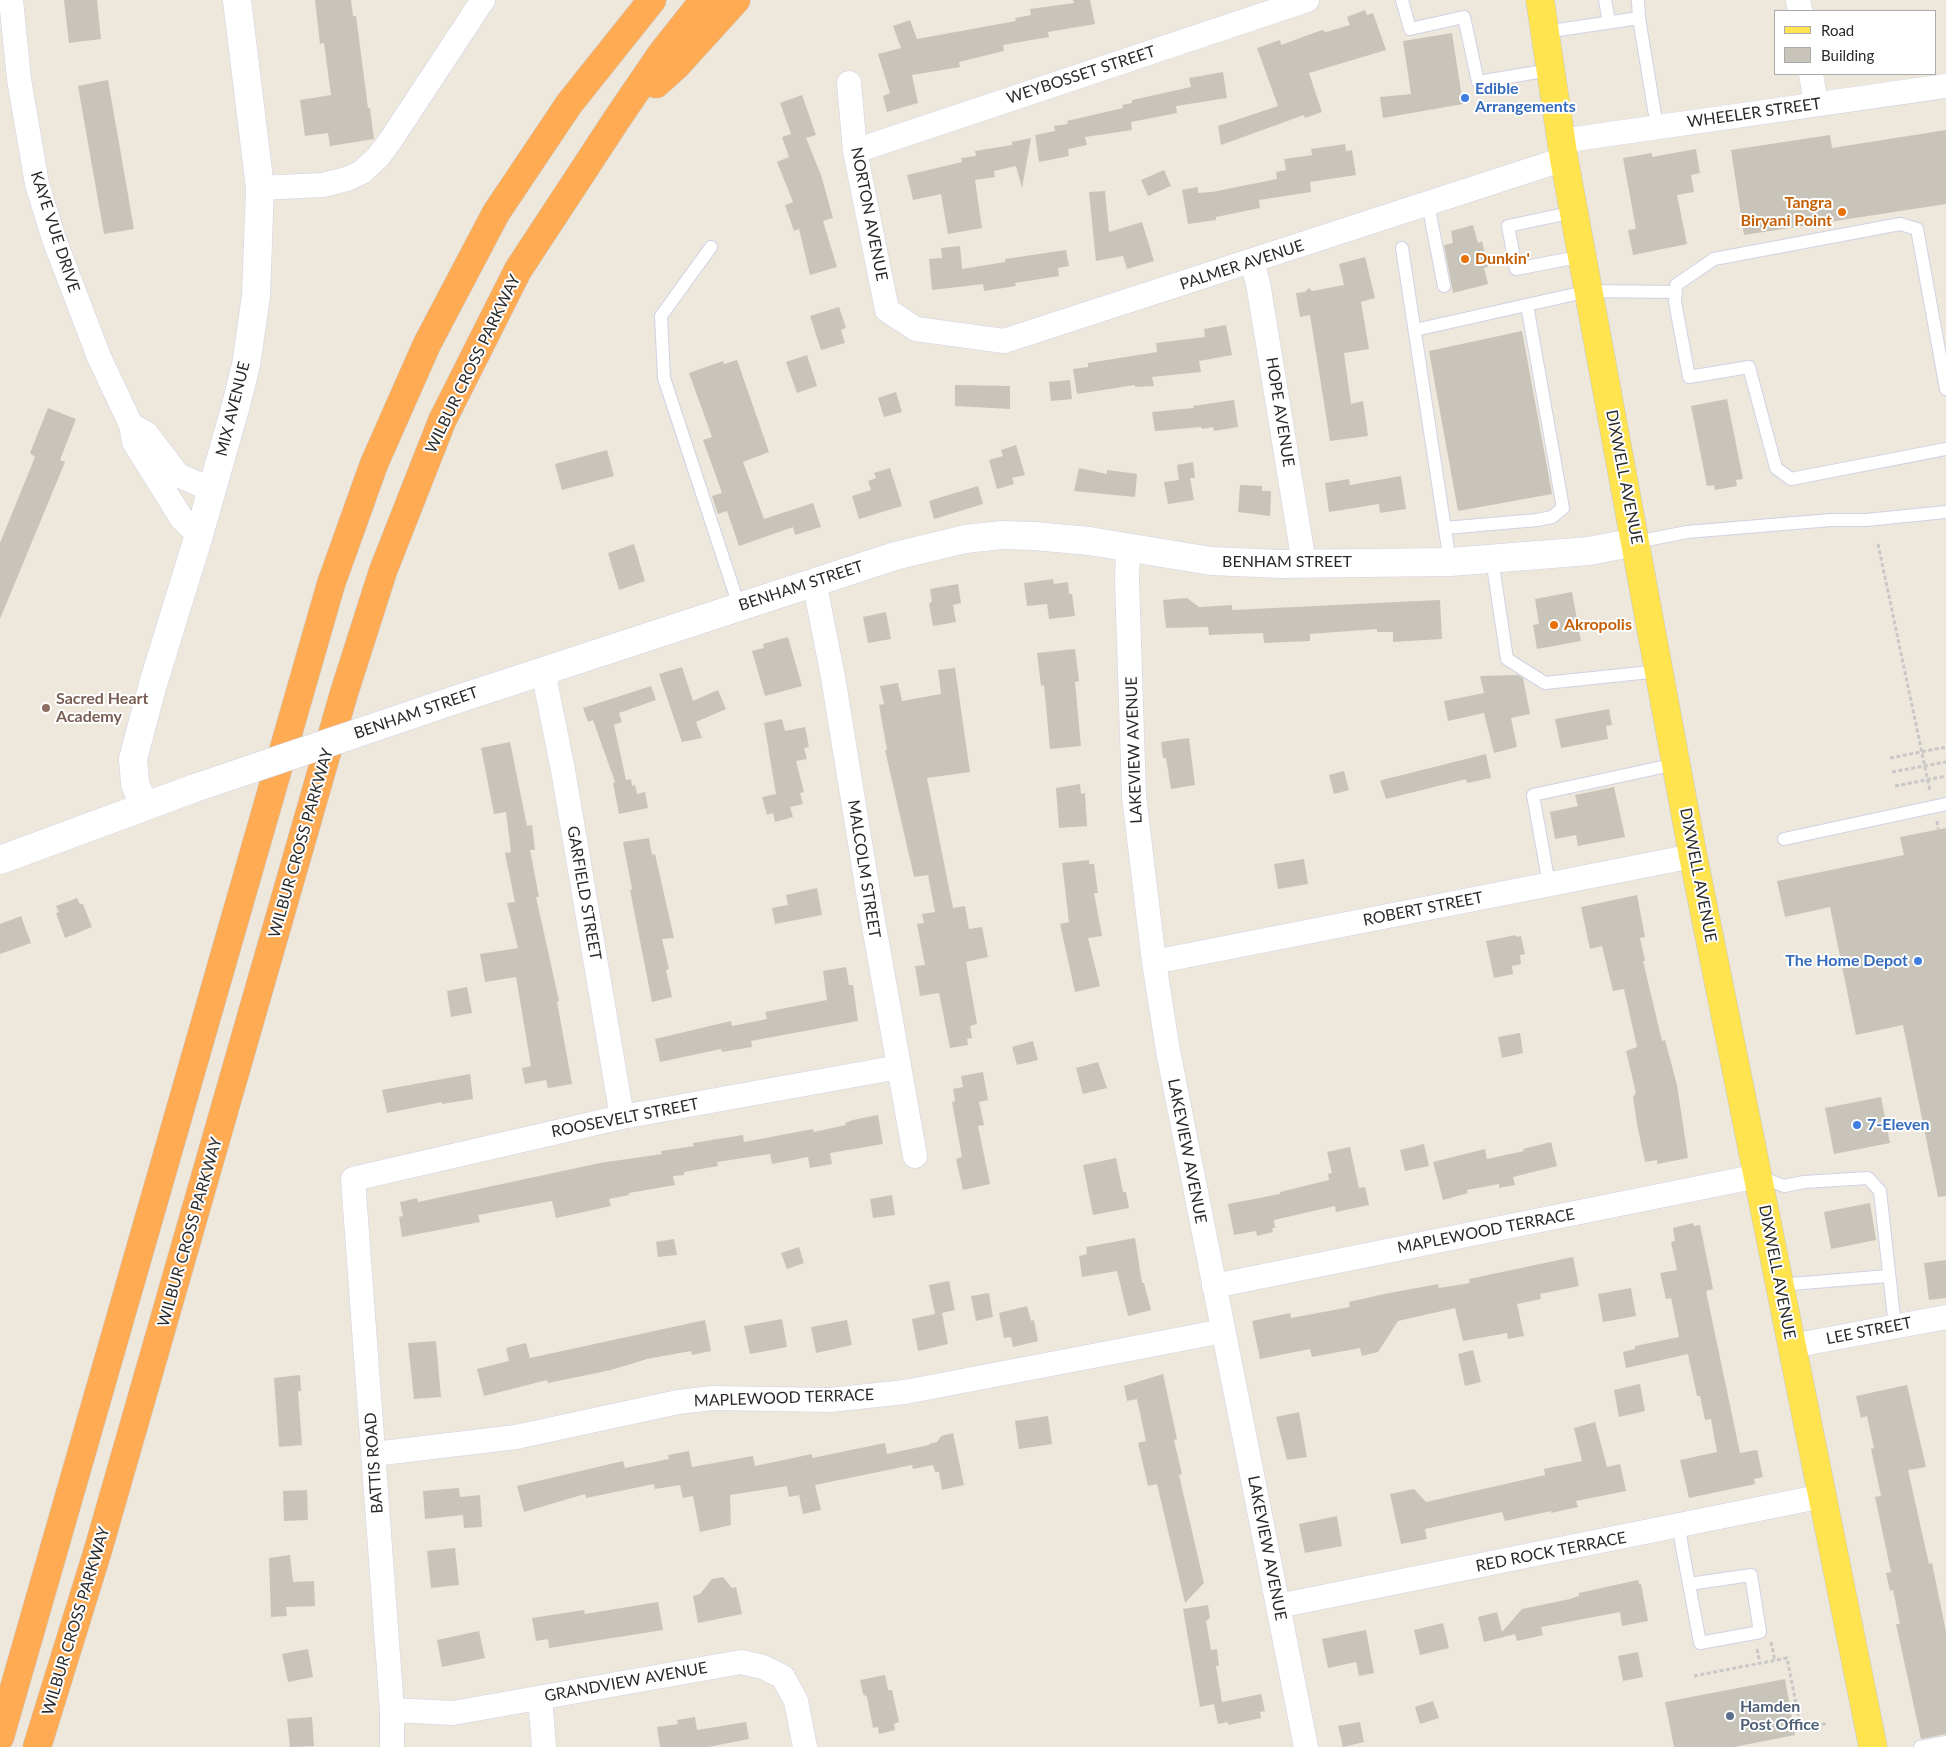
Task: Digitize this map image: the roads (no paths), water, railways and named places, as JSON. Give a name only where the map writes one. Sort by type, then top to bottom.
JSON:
[{"type":"highway","points":[[0,1737],[331,584],[374,464],[427,344],[496,213],[569,104],[652,0]]},
{"type":"highway","name":"WILBUR CROSS PARKWAY","points":[[37,1747],[98,1550],[344,693],[383,571],[442,420],[518,270],[662,53],[704,0]]},
{"type":"highway","points":[[619,116],[676,66],[736,0]]},
{"type":"main road","name":"MIX AVENUE","points":[[144,807],[135,782],[133,759],[153,684],[212,490],[246,365],[256,296],[260,188],[237,0]]},
{"type":"main road","name":"DIXWELL AVENUE","points":[[1540,0],[1574,212],[1693,856],[1873,1747]]},
{"type":"main road","name":"BENHAM STREET","points":[[0,860],[195,788],[458,699],[814,581],[895,556],[965,539],[1002,535],[1089,540],[1211,561],[1247,564],[1450,562],[1589,551],[1636,542]]},
{"type":"street","name":"KAYE VUE DRIVE","points":[[11,0],[19,79],[37,184],[54,239],[99,357],[131,425],[134,442],[182,519],[199,535]]},
{"type":"street","points":[[260,188],[323,185],[347,179],[362,172],[378,157],[483,0]]},
{"type":"street","name":"WEYBOSSET STREET","points":[[856,151],[1307,0]]},
{"type":"street","points":[[1811,75],[1816,104]]},
{"type":"street","name":"NORTON AVENUE","points":[[849,82],[856,151],[887,310],[916,329]]},
{"type":"street","name":"WHEELER STREET","points":[[1563,150],[1657,127],[1946,86]]},
{"type":"street","name":"PALMER AVENUE","points":[[916,329],[1004,341],[1428,204],[1563,150]]},
{"type":"street","name":"HOPE AVENUE","points":[[1252,262],[1260,293],[1304,563]]},
{"type":"street","name":"KAYE VUE DRIVE","points":[[131,425],[146,433],[178,475],[212,490]]},
{"type":"street","name":"LAKEVIEW AVENUE","points":[[1128,547],[1127,575],[1134,796],[1154,962],[1169,1060],[1306,1747]]},
{"type":"street","name":"MALCOLM STREET","points":[[814,581],[833,677],[898,1067],[915,1156]]},
{"type":"street","name":"GARFIELD STREET","points":[[543,671],[563,770],[622,1117]]},
{"type":"street","name":"ROBERT STREET","points":[[1154,962],[1693,856]]},
{"type":"street","name":"ROOSEVELT STREET","points":[[353,1179],[622,1117],[898,1067]]},
{"type":"street","name":"MAPLEWOOD TERRACE","points":[[1214,1286],[1758,1176]]},
{"type":"street","name":"BATTIS ROAD","points":[[353,1179],[392,1710],[392,1747]]},
{"type":"street","name":"LEE STREET","points":[[1792,1346],[1946,1317]]},
{"type":"street","name":"MAPLEWOOD TERRACE","points":[[374,1454],[516,1437],[678,1402],[713,1398],[830,1400],[905,1392],[1223,1331]]},
{"type":"street","name":"RED ROCK TERRACE","points":[[1278,1606],[1823,1496]]},
{"type":"street","name":"GRANDVIEW AVENUE","points":[[392,1710],[453,1713],[741,1662],[763,1667],[783,1678],[796,1701],[805,1747]]},
{"type":"street","points":[[540,1698],[544,1747]]},
{"type":"lane","points":[[1402,0],[1410,30],[1464,17],[1478,82],[1550,70]]},
{"type":"lane","points":[[1605,0],[1609,22]]},
{"type":"lane","points":[[1638,0],[1639,18],[1657,127]]},
{"type":"lane","points":[[1545,32],[1639,18]]},
{"type":"lane","points":[[1428,204],[1444,286]]},
{"type":"lane","points":[[1574,212],[1508,226],[1516,268],[1583,256]]},
{"type":"lane","points":[[1946,390],[1917,229],[1900,224],[1714,259],[1676,285],[1675,302],[1689,377],[1749,367],[1776,468],[1791,479],[1946,449]]},
{"type":"lane","points":[[711,247],[661,316],[664,378],[739,606]]},
{"type":"lane","points":[[1402,248],[1450,562]]},
{"type":"lane","points":[[1415,330],[1589,291],[1676,292]]},
{"type":"lane","points":[[1445,528],[1537,520],[1552,517],[1563,508],[1526,305]]},
{"type":"lane","points":[[1636,542],[1687,532],[1831,520],[1866,520],[1946,512]]},
{"type":"lane","points":[[1492,559],[1508,659],[1545,683],[1660,671]]},
{"type":"lane","points":[[1549,884],[1533,795],[1676,764]]},
{"type":"lane","points":[[1784,839],[1946,804]]},
{"type":"lane","points":[[1758,1176],[1784,1186],[1804,1182],[1868,1178],[1880,1191],[1895,1326]]},
{"type":"lane","points":[[1780,1285],[1888,1276]]},
{"type":"lane","points":[[1679,1526],[1689,1584],[1700,1643],[1760,1632],[1750,1575],[1689,1584]]},
{"type":"lane","points":[[1920,1747],[1946,1742]]},
{"type":"place","name":"Edible Arrangements","points":[[1465,98]]},
{"type":"place","name":"Tangra Biryani Point","points":[[1842,212]]},
{"type":"place","name":"Dunkin'","points":[[1465,259]]},
{"type":"place","name":"Akropolis","points":[[1554,625]]},
{"type":"place","name":"Sacred Heart Academy","points":[[46,708]]},
{"type":"place","name":"The Home Depot","points":[[1918,961]]},
{"type":"place","name":"7-Eleven","points":[[1857,1125]]},
{"type":"place","name":"Hamden Post Office","points":[[1730,1716]]}]
